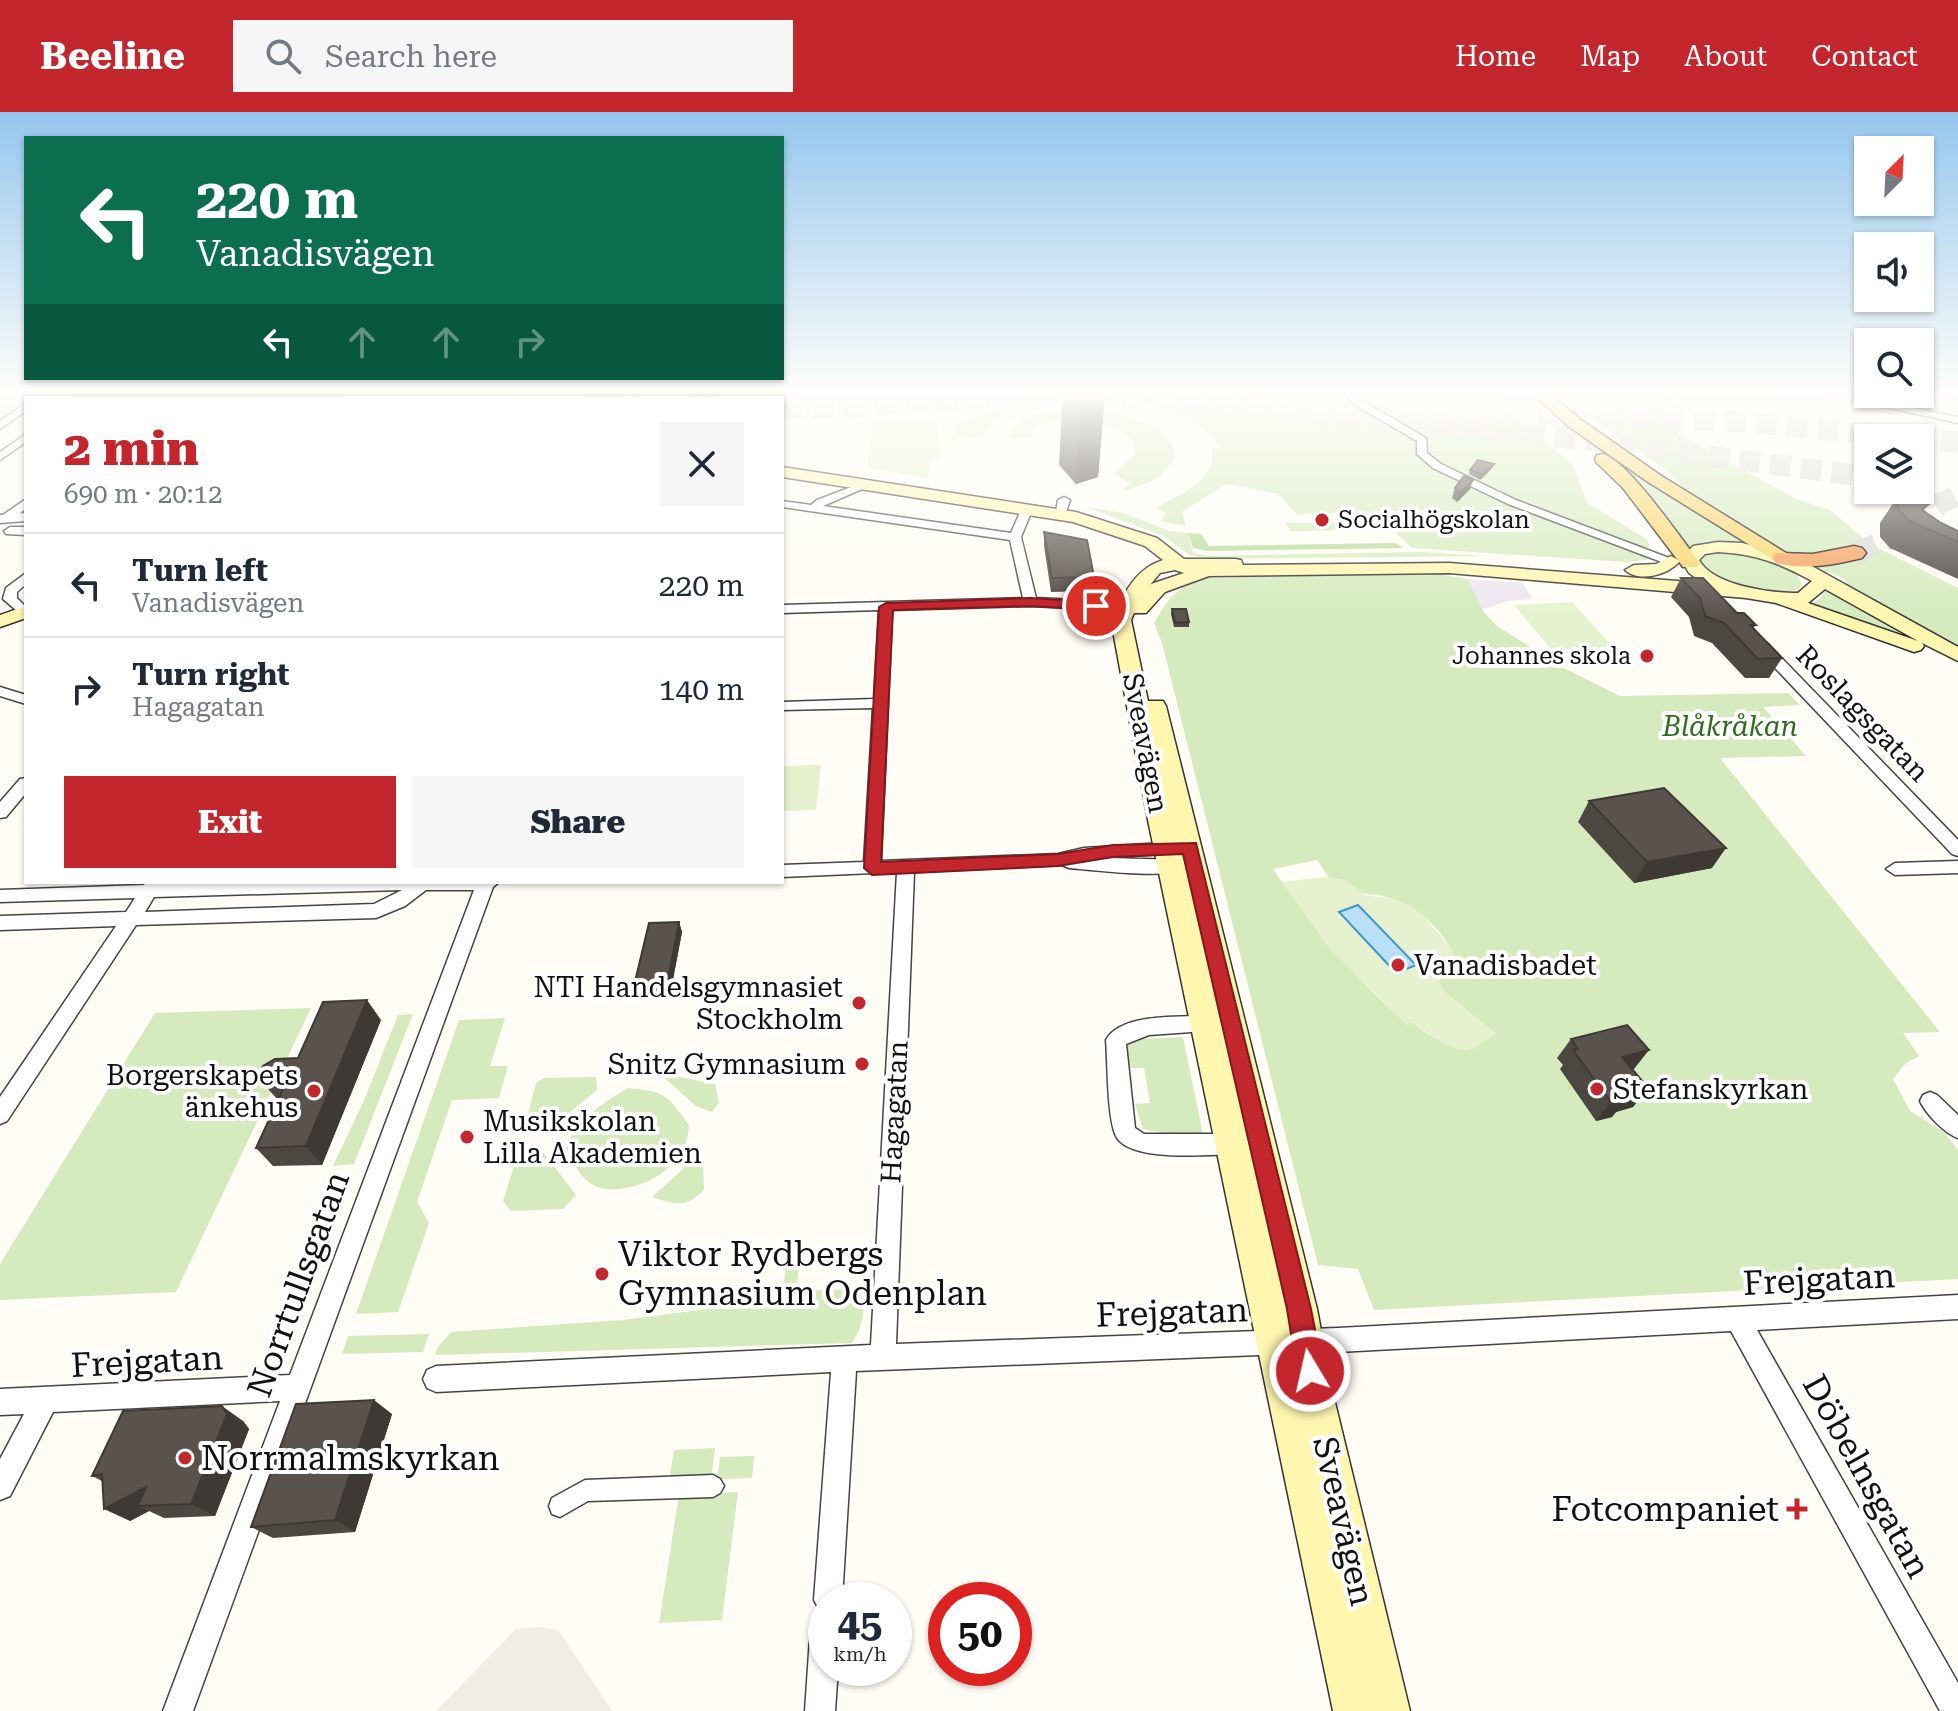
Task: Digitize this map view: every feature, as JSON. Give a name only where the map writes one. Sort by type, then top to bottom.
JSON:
[{"type":"highway","points":[[1784,558],[1844,565]]},
{"type":"main road","points":[[787,467],[980,493],[1061,508],[1126,532],[1172,557],[1183,567],[1207,571],[1449,568],[1803,599],[1844,565],[1958,655]]},
{"type":"main road","points":[[1612,467],[1684,563],[1715,582],[1887,635],[1958,667]]},
{"type":"main road","points":[[1636,467],[1713,517],[1784,558]]},
{"type":"main road","points":[[784,472],[1026,510],[1061,508]]},
{"type":"main road","points":[[1172,557],[1215,566],[1444,561],[1664,576],[1679,574],[1684,563],[1699,550],[1718,547],[1742,548],[1784,558]]},
{"type":"main road","points":[[1144,599],[1143,580],[1172,557]]},
{"type":"main road","points":[[1144,599],[1172,557]]},
{"type":"main road","points":[[1144,599],[1207,571]]},
{"type":"main road","name":"Sveavägen","points":[[1144,599],[1137,617],[1138,629],[1180,857],[1289,1341],[1355,1711]]},
{"type":"main road","points":[[0,621],[24,612]]},
{"type":"main road","name":"Sveavägen","points":[[1289,1341],[1314,1390],[1388,1711]]},
{"type":"street","points":[[1442,467],[1512,502],[1684,563]]},
{"type":"street","points":[[814,508],[821,502],[863,486]]},
{"type":"street","points":[[6,523],[24,504]]},
{"type":"street","points":[[784,504],[1015,537]]},
{"type":"street","points":[[1026,510],[1015,537],[1030,602]]},
{"type":"street","points":[[24,579],[11,591],[10,599],[24,611]]},
{"type":"street","points":[[784,609],[1144,599]]},
{"type":"street","points":[[872,868],[886,607]]},
{"type":"street","name":"Roslagsgatan","points":[[1751,634],[1958,850]]},
{"type":"street","points":[[0,691],[24,699]]},
{"type":"street","points":[[784,706],[881,703]]},
{"type":"street","points":[[0,813],[24,785]]},
{"type":"street","points":[[784,871],[1058,860],[1085,865],[1180,857]]},
{"type":"street","name":"Hagagatan","points":[[883,1357],[906,867]]},
{"type":"street","points":[[1895,869],[1958,867]]},
{"type":"street","points":[[0,896],[152,887],[443,884]]},
{"type":"street","name":"Norrtullsgatan","points":[[178,1711],[486,884]]},
{"type":"street","points":[[0,923],[376,911],[399,901],[421,885]]},
{"type":"street","points":[[0,1115],[152,887]]},
{"type":"street","points":[[1219,1024],[1142,1029],[1124,1033],[1116,1040],[1125,1132],[1132,1140],[1144,1144],[1246,1143]]},
{"type":"street","points":[[1930,1101],[1958,1129]]},
{"type":"street","name":"Frejgatan","points":[[436,1379],[1958,1307]]},
{"type":"street","name":"Döbelnsgatan","points":[[1737,1318],[1957,1711]]},
{"type":"street","points":[[829,1582],[844,1360]]},
{"type":"street","name":"Frejgatan","points":[[0,1402],[297,1387]]},
{"type":"street","points":[[0,1486],[45,1401]]},
{"type":"street","points":[[560,1506],[585,1491],[713,1486]]},
{"type":"street","points":[[820,1711],[822,1686]]},
{"type":"shaded area","points":[[1468,579],[1523,583],[1532,599],[1507,601],[1481,610]]},
{"type":"shaded area","points":[[539,1627],[558,1630],[612,1711],[436,1711],[516,1629]]},
{"type":"green space","points":[[930,467],[930,473],[926,478],[868,468]]},
{"type":"green space","points":[[1122,467],[1168,467],[1157,479],[1125,491],[1124,488],[1131,484],[1114,474]]},
{"type":"green space","points":[[1574,467],[1587,503],[1645,538],[1651,546],[1645,549],[1656,559],[1627,562],[1412,548],[1396,533],[1398,522],[1440,521],[1432,510],[1297,514],[1278,494],[1226,484],[1182,512],[1186,526],[1161,521],[1166,513],[1156,508],[1196,485],[1209,469]]},
{"type":"green space","points":[[1642,467],[1761,548],[1723,542],[1685,547],[1622,468]]},
{"type":"green space","points":[[1660,467],[1738,467],[1798,500],[1830,510],[1870,544],[1958,588],[1958,650],[1846,585],[1845,579],[1829,572],[1824,575],[1693,496]]},
{"type":"green space","points":[[1086,507],[1123,513],[1170,531],[1188,533],[1193,553],[1209,556],[1421,552],[1484,556],[1207,559],[1190,555],[1163,536]]},
{"type":"green space","points":[[1388,522],[1386,529],[1377,530],[1290,531],[1286,523]]},
{"type":"green space","points":[[1188,533],[1201,534],[1209,546],[1395,543],[1403,548],[1208,551],[1193,548]]},
{"type":"green space","points":[[1720,551],[1779,563],[1790,569],[1802,586],[1772,592],[1745,588],[1722,580],[1700,562],[1704,555]]},
{"type":"green space","name":"Blåkråkan","points":[[1431,573],[1468,579],[1482,610],[1497,626],[1562,667],[1620,696],[1788,693],[1800,705],[1763,707],[1806,756],[1720,758],[1940,1032],[1903,1033],[1919,1056],[1906,1063],[1893,1079],[1910,1111],[1944,1132],[1958,1150],[1958,1279],[1374,1310],[1358,1269],[1318,1265],[1162,643],[1154,623],[1175,594],[1187,585],[1206,578]],"holes":[[[1317,860],[1329,878],[1366,894],[1394,899],[1428,920],[1445,940],[1454,962],[1440,972],[1439,982],[1443,991],[1495,1033],[1475,1047],[1427,1034],[1412,1022],[1407,1024],[1335,951],[1273,869]]]},
{"type":"green space","points":[[1826,589],[1958,663],[1919,644],[1809,605],[1821,598]]},
{"type":"green space","points":[[1572,602],[1627,662],[1565,666],[1514,605]]},
{"type":"green space","points":[[821,765],[816,810],[784,811],[784,766]]},
{"type":"green space","name":"Vanadisbadet","points":[[1323,877],[1345,880],[1366,895],[1395,899],[1423,915],[1453,951],[1454,962],[1440,972],[1439,982],[1443,991],[1496,1034],[1468,1050],[1451,1047],[1412,1022],[1407,1025],[1330,949],[1282,882]]},
{"type":"green space","points":[[311,1008],[176,1292],[0,1300],[0,1264],[155,1013]]},
{"type":"green space","points":[[413,1014],[354,1164],[333,1166],[365,1098],[398,1015]]},
{"type":"green space","points":[[505,1018],[490,1066],[508,1066],[499,1098],[452,1100],[417,1202],[429,1223],[398,1312],[356,1314],[459,1020]]},
{"type":"green space","points":[[1183,1037],[1203,1135],[1173,1135],[1143,1129],[1135,1104],[1150,1103],[1144,1068],[1130,1068],[1126,1045],[1143,1039]]},
{"type":"green space","points":[[659,1073],[715,1084],[719,1103],[712,1112],[696,1106]]},
{"type":"green space","points":[[596,1077],[597,1090],[566,1115],[539,1126],[529,1126],[528,1114],[536,1083],[544,1078]]},
{"type":"green space","points":[[628,1088],[658,1093],[670,1101],[689,1125],[683,1150],[668,1168],[645,1182],[619,1189],[595,1186],[581,1174],[565,1147],[577,1128],[592,1113]]},
{"type":"green space","points":[[533,1146],[543,1152],[576,1195],[563,1209],[511,1211],[503,1201],[517,1157]]},
{"type":"green space","points":[[694,1159],[703,1164],[704,1189],[698,1195],[680,1203],[652,1197]]},
{"type":"green space","points":[[799,1265],[796,1291],[858,1289],[863,1302],[863,1316],[852,1343],[435,1355],[451,1332],[623,1320],[782,1299],[786,1266]]},
{"type":"green space","points":[[429,1334],[423,1352],[342,1354],[348,1336]]},
{"type":"green space","points":[[715,1448],[711,1480],[669,1481],[674,1450]]},
{"type":"green space","points":[[754,1456],[752,1478],[717,1479],[720,1457]]},
{"type":"green space","points":[[738,1492],[722,1620],[659,1623],[679,1495]]},
{"type":"water","points":[[1358,905],[1416,965],[1396,973],[1339,912]]},
{"type":"building","points":[[1473,467],[1491,467],[1482,475],[1470,470]]},
{"type":"building","points":[[1464,476],[1473,480],[1460,493],[1455,488]]},
{"type":"building","points":[[1898,504],[1929,504],[1922,510],[1958,531],[1958,542],[1909,521],[1898,509]]},
{"type":"building","points":[[1044,532],[1087,540],[1094,577],[1052,578]]},
{"type":"building","points":[[1681,578],[1703,578],[1737,613],[1744,613],[1756,625],[1750,625],[1782,658],[1758,659],[1724,623],[1705,616],[1700,598]]},
{"type":"building","points":[[1172,609],[1186,609],[1189,622],[1175,623]]},
{"type":"building","points":[[1664,788],[1726,848],[1647,862],[1589,801]]},
{"type":"building","points":[[679,922],[667,985],[634,986],[649,923]]},
{"type":"building","points":[[367,1000],[306,1146],[256,1148],[286,1083],[264,1084],[258,1078],[263,1066],[275,1059],[298,1058],[323,1002]]},
{"type":"building","points":[[1627,1025],[1649,1050],[1622,1057],[1648,1088],[1611,1102],[1573,1050],[1578,1049],[1571,1039]]},
{"type":"building","points":[[374,1400],[335,1520],[251,1527],[296,1404]]},
{"type":"building","name":"Norrmalmskyrkan","points":[[222,1406],[227,1414],[191,1504],[138,1506],[146,1487],[104,1509],[102,1474],[92,1476],[123,1411]]},
{"type":"tunnel","points":[[1790,467],[1854,475]]},
{"type":"tunnel","points":[[1860,550],[1899,535],[1939,504],[1958,495]]},
{"type":"tunnel","points":[[1854,553],[1860,550]]},
{"type":"tunnel","points":[[1856,552],[1860,550]]},
{"type":"place","name":"Socialhögskolan","points":[[1322,520]]},
{"type":"place","name":"Johannes skola","points":[[1647,656]]},
{"type":"place","name":"Vanadisbadet","points":[[1398,965]]},
{"type":"place","name":"NTI Handelsgymnasiet Stockholm","points":[[859,1003]]},
{"type":"place","name":"Snitz Gymnasium","points":[[862,1064]]},
{"type":"place","name":"Stefanskyrkan","points":[[1597,1089]]},
{"type":"place","name":"Borgerskapets änkehus","points":[[314,1091]]},
{"type":"place","name":"Musikskolan Lilla Akademien","points":[[467,1137]]},
{"type":"place","name":"Viktor Rydbergs Gymnasium Odenplan","points":[[602,1274]]},
{"type":"place","name":"Norrmalmskyrkan","points":[[185,1458]]},
{"type":"place","name":"Fotcompaniet","points":[[1797,1509]]},
{"type":"route","points":[[1096,606],[1030,602],[886,607],[872,868],[1058,860],[1141,848],[1190,847],[1299,1309],[1310,1371]]}]
